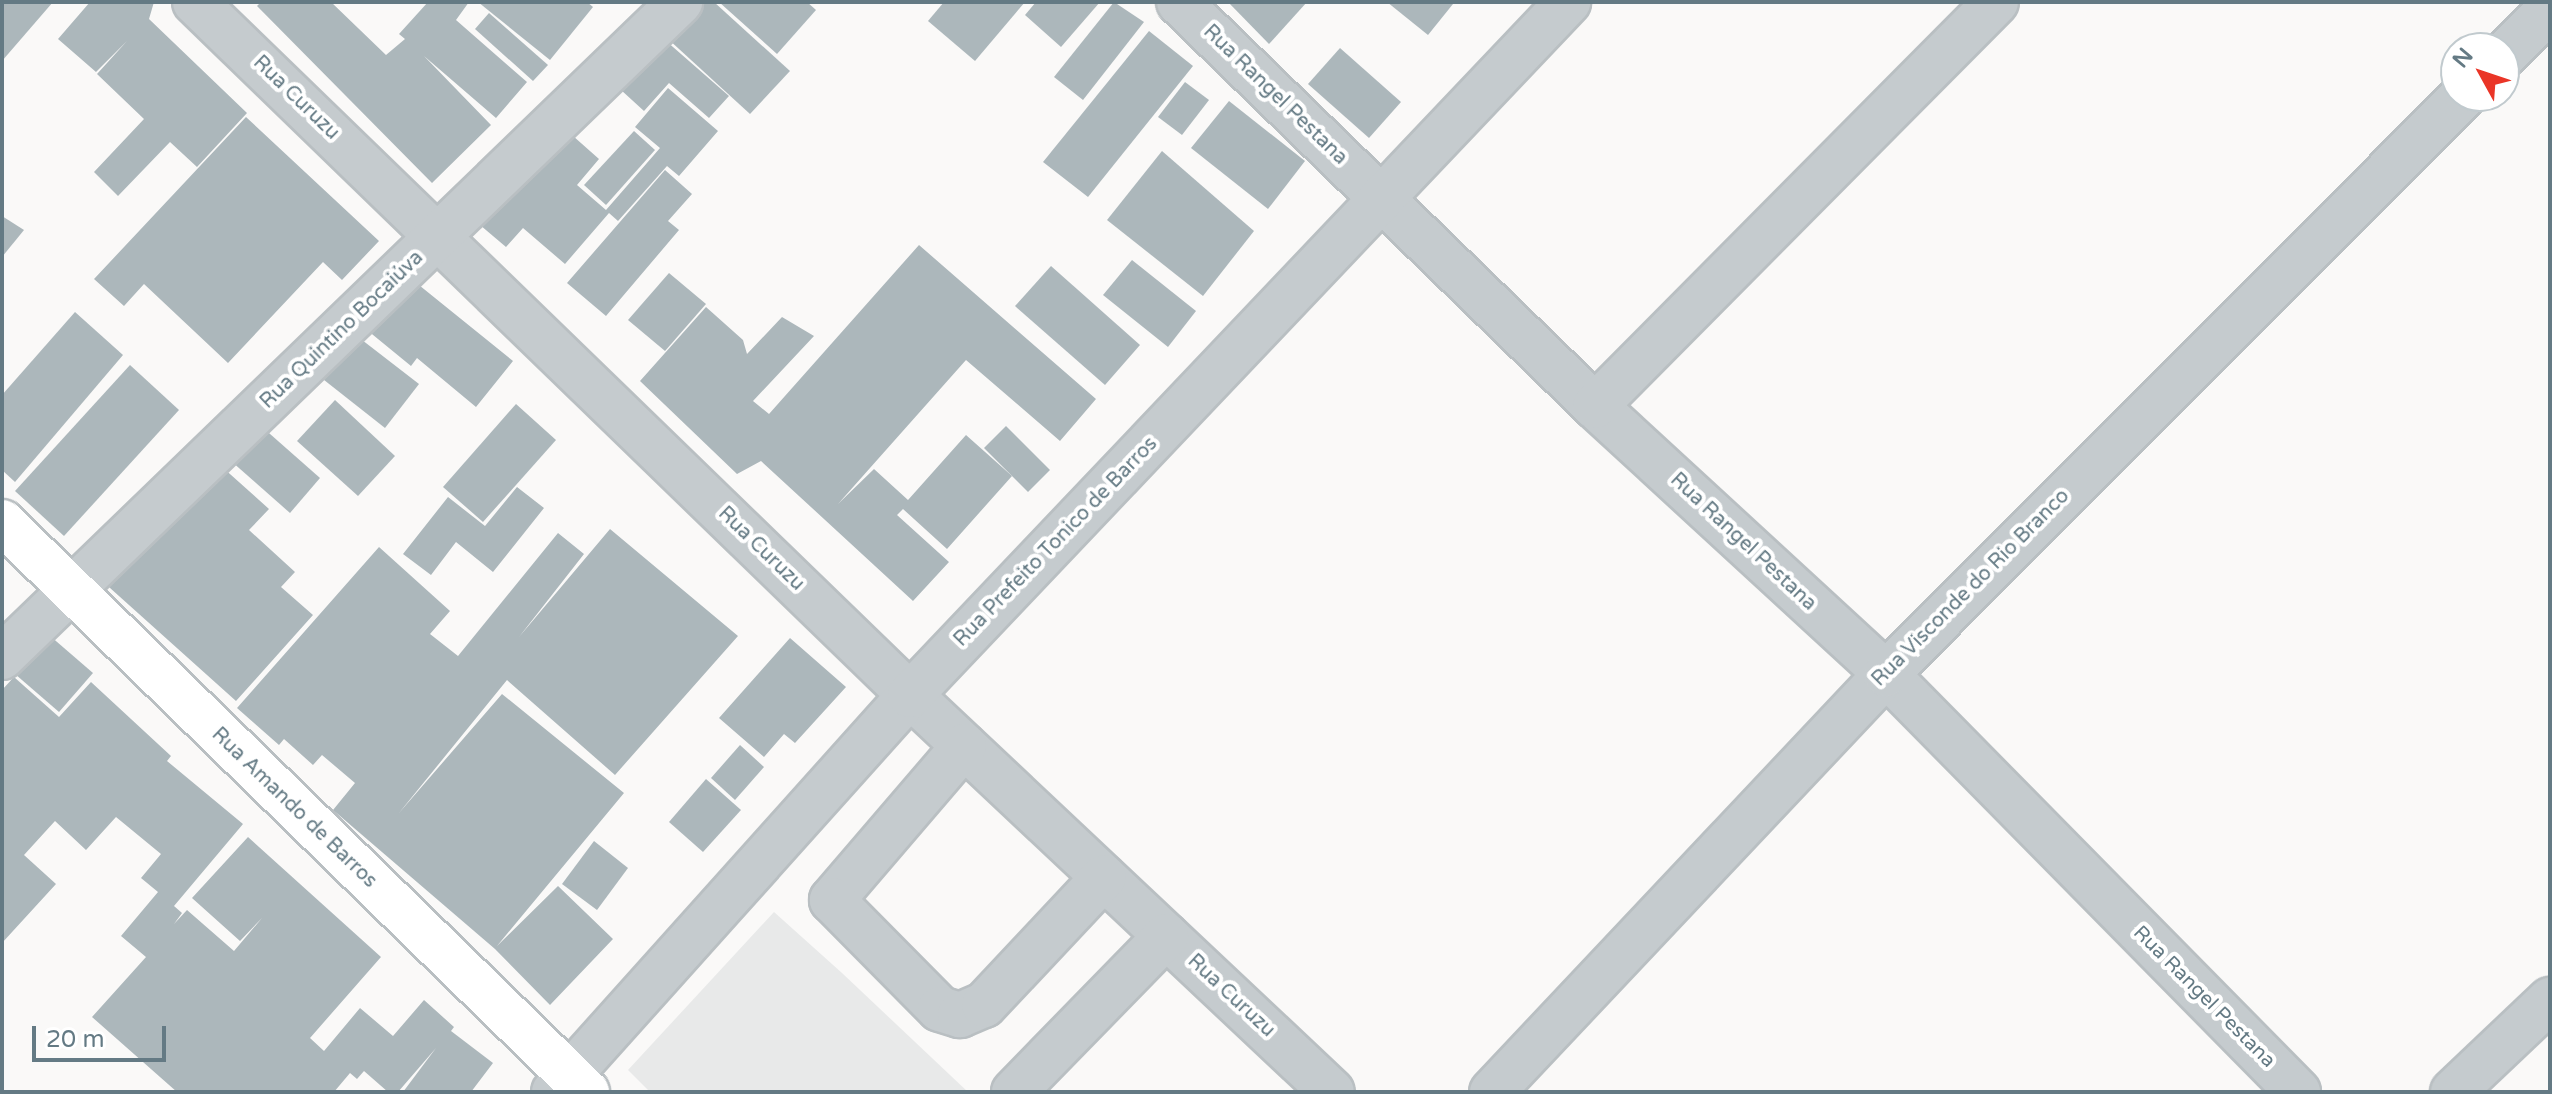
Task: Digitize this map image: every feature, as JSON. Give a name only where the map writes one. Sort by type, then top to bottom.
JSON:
[{"type":"main road","name":"Rua Amando de Barros","points":[[2,522],[571,1086]]},
{"type":"street","name":"Rua Curuzu","points":[[195,2],[441,236],[910,695],[1332,1092]]},
{"type":"street","name":"Rua Quintino Bocaiúva","points":[[2,657],[680,2]]},
{"type":"street","name":"Rua Rangel Pestana","points":[[1179,2],[1595,406],[1886,674],[2298,1092]]},
{"type":"street","name":"Rua Prefeito Tonico de Barros","points":[[571,1086],[910,695],[1568,2]]},
{"type":"street","points":[[1595,406],[1996,2]]},
{"type":"street","points":[[2520,39],[2550,9]]},
{"type":"street","name":"Rua Visconde do Rio Branco","points":[[1492,1092],[1886,674],[2447,112]]},
{"type":"street","points":[[964,746],[832,900],[940,1009],[960,1015],[984,1005],[1104,877]]},
{"type":"street","points":[[1014,1092],[1166,936]]},
{"type":"street","points":[[2453,1092],[2550,1000]]},
{"type":"shaded area","points":[[774,912],[968,1092],[650,1092],[628,1070]]},
{"type":"building","points":[[2,2],[53,2],[2,61]]},
{"type":"building","points":[[90,2],[154,2],[149,19],[247,113],[197,167],[170,142],[118,196],[94,172],[144,119],[97,74],[127,41],[96,72],[58,39]]},
{"type":"building","points":[[261,2],[331,2],[386,55],[405,39],[399,34],[428,2],[469,2],[456,20],[527,82],[496,118],[424,56],[491,125],[432,183],[257,6]]},
{"type":"building","points":[[478,2],[587,2],[593,7],[550,60]]},
{"type":"building","points":[[700,2],[714,2],[790,71],[750,114],[667,38]]},
{"type":"building","points":[[719,2],[807,2],[816,10],[777,54]]},
{"type":"building","points":[[944,2],[1025,2],[975,61],[928,21]]},
{"type":"building","points":[[1036,2],[1100,2],[1061,47],[1025,15]]},
{"type":"building","points":[[1114,2],[1144,22],[1083,100],[1054,77]]},
{"type":"building","points":[[1228,2],[1307,2],[1269,44]]},
{"type":"building","points":[[1387,2],[1450,2],[1453,4],[1428,35]]},
{"type":"building","points":[[489,13],[548,65],[533,81],[475,29]]},
{"type":"building","points":[[1149,31],[1193,66],[1088,197],[1043,162]]},
{"type":"building","points":[[665,40],[729,96],[709,118],[669,83],[644,111],[621,90]]},
{"type":"building","points":[[1340,48],[1401,102],[1369,138],[1308,84]]},
{"type":"building","points":[[1185,82],[1209,100],[1182,135],[1158,117]]},
{"type":"building","points":[[668,88],[718,131],[679,176],[667,166],[618,221],[609,213],[565,264],[523,228],[506,247],[480,225],[564,128],[599,159],[577,185],[606,210],[660,148],[635,127]]},
{"type":"building","points":[[1229,101],[1305,161],[1268,209],[1191,148]]},
{"type":"building","points":[[246,117],[379,241],[342,280],[323,262],[228,363],[144,284],[124,306],[94,279]]},
{"type":"building","points":[[634,131],[655,150],[606,205],[584,185]]},
{"type":"building","points":[[1162,151],[1254,231],[1203,296],[1107,220]]},
{"type":"building","points":[[665,170],[692,194],[668,221],[679,230],[606,316],[567,283]]},
{"type":"building","points":[[2,216],[24,230],[2,257]]},
{"type":"building","points":[[919,245],[1096,399],[1060,441],[966,360],[838,504],[874,469],[908,500],[966,435],[1012,476],[947,549],[903,509],[897,515],[949,562],[913,601],[761,461],[737,474],[640,381],[706,307],[743,340],[747,354],[782,317],[814,336],[753,401],[769,414]]},
{"type":"building","points":[[1132,260],[1196,311],[1168,347],[1103,295]]},
{"type":"building","points":[[1051,266],[1140,345],[1105,385],[1015,306]]},
{"type":"building","points":[[669,273],[706,304],[665,351],[628,320]]},
{"type":"building","points":[[409,277],[513,361],[476,407],[417,358],[411,366],[367,330]]},
{"type":"building","points":[[75,312],[123,355],[15,482],[2,470],[2,395]]},
{"type":"building","points":[[353,333],[419,384],[385,428],[319,376]]},
{"type":"building","points":[[130,365],[179,410],[64,536],[15,491]]},
{"type":"building","points":[[335,400],[395,456],[358,496],[297,441]]},
{"type":"building","points":[[516,404],[556,440],[483,522],[443,487]]},
{"type":"building","points":[[261,426],[320,478],[290,513],[231,461]]},
{"type":"building","points":[[1006,426],[1050,470],[1028,492],[984,448]]},
{"type":"building","points":[[221,466],[269,509],[249,530],[295,572],[281,587],[313,615],[236,701],[100,579]]},
{"type":"building","points":[[517,487],[544,508],[493,572],[456,542],[431,575],[403,554],[448,497],[485,526]]},
{"type":"building","points":[[610,529],[738,636],[615,775],[507,680],[399,813],[502,694],[624,793],[497,946],[558,886],[613,939],[550,1005],[495,949],[333,810],[355,783],[322,755],[313,765],[284,739],[279,745],[237,708],[379,547],[450,611],[430,634],[458,656],[558,533],[584,554],[519,637]]},
{"type":"building","points":[[49,635],[93,673],[59,712],[15,674]]},
{"type":"building","points":[[790,638],[846,687],[795,743],[784,734],[764,757],[719,718]]},
{"type":"building","points":[[14,677],[59,717],[91,682],[171,756],[167,761],[243,824],[174,906],[182,913],[174,924],[187,910],[234,951],[262,918],[240,941],[192,898],[248,837],[381,957],[310,1038],[324,1051],[360,1008],[393,1036],[424,1000],[454,1027],[451,1031],[493,1063],[471,1092],[403,1092],[436,1048],[398,1092],[388,1092],[364,1071],[357,1079],[350,1073],[334,1092],[177,1092],[92,1017],[146,957],[121,936],[158,892],[141,878],[161,854],[116,817],[86,850],[55,821],[24,855],[56,884],[2,943],[2,690]]},
{"type":"building","points":[[740,745],[764,767],[735,800],[711,778]]},
{"type":"building","points":[[706,779],[741,810],[703,852],[669,822]]},
{"type":"building","points":[[594,841],[628,868],[597,910],[562,884]]}]
